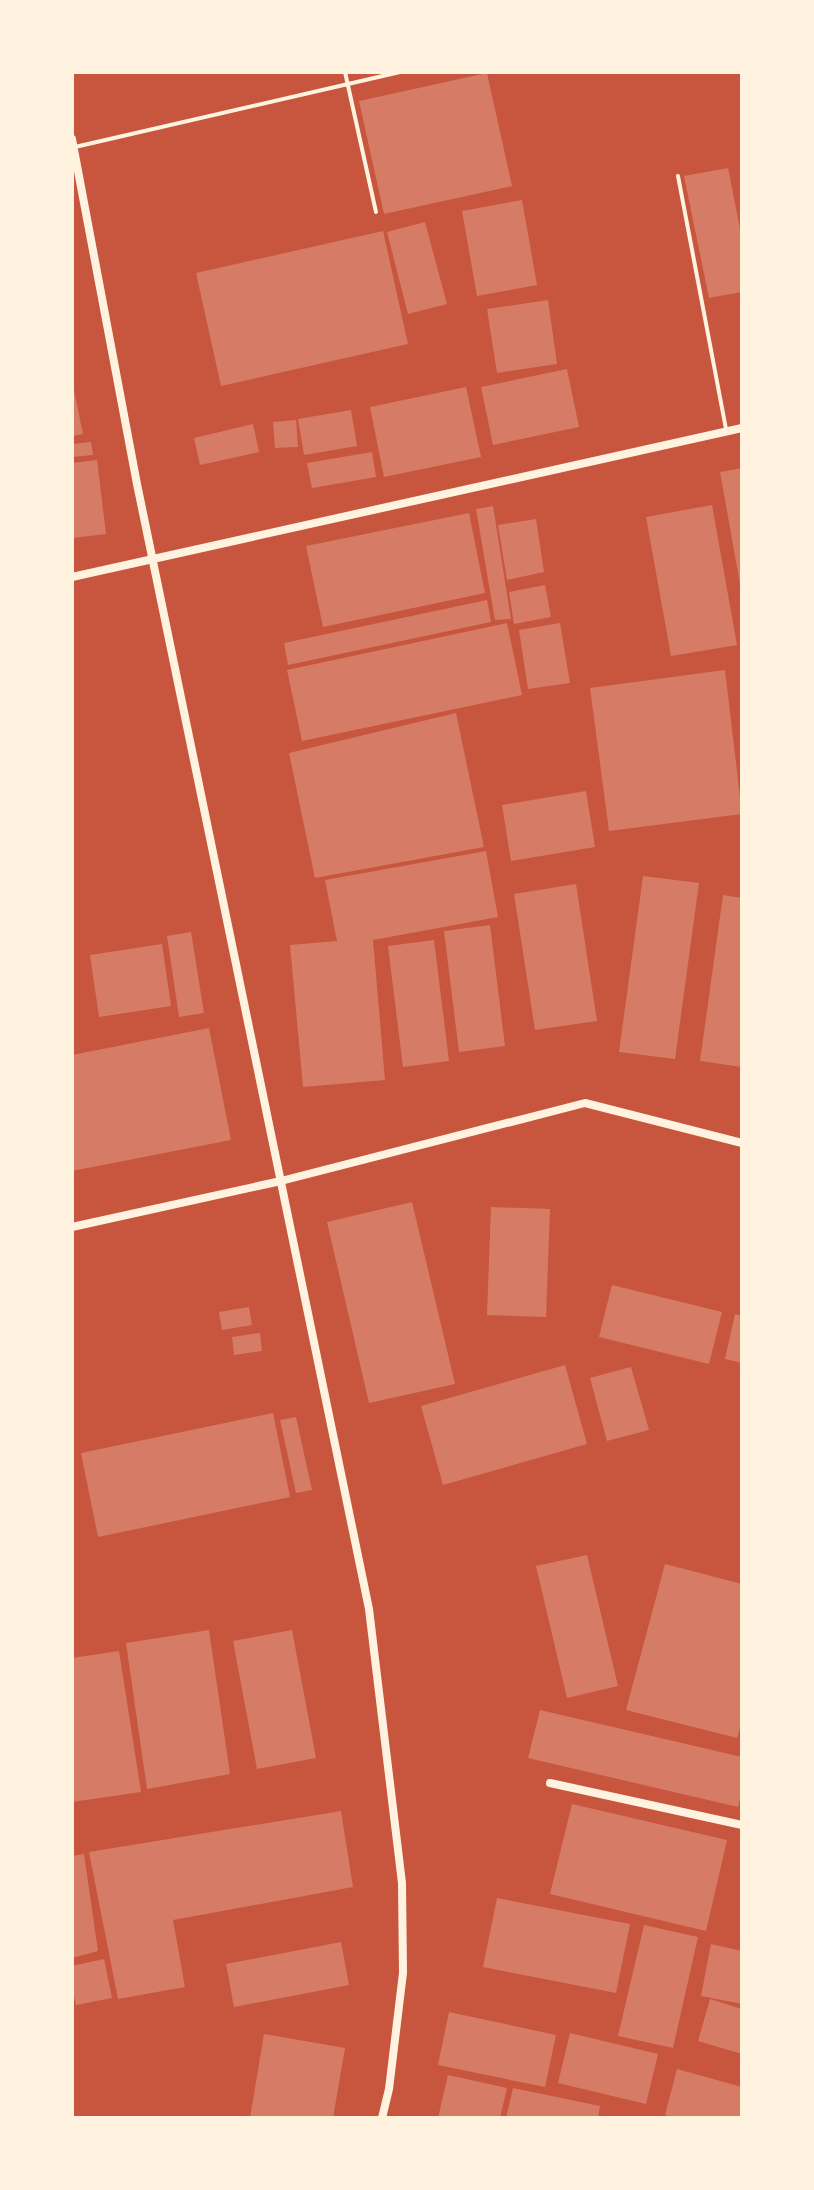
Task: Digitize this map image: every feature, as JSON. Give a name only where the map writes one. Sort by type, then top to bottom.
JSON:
[{"type":"street","points":[[73,143],[153,560],[369,1609],[402,1883],[403,1973],[389,2089],[382,2118]]},
{"type":"street","points":[[72,577],[742,428]]},
{"type":"street","points":[[72,1227],[281,1181],[585,1103],[742,1143]]},
{"type":"street","points":[[550,1783],[742,1825]]},
{"type":"lane","points":[[345,72],[376,212]]},
{"type":"lane","points":[[73,143],[400,72]]},
{"type":"lane","points":[[678,176],[726,431]]},
{"type":"building","points":[[487,73],[512,186],[384,214],[359,101]]},
{"type":"building","points":[[728,168],[742,239],[742,292],[709,298],[684,176]]},
{"type":"building","points":[[522,200],[537,285],[477,296],[462,211]]},
{"type":"building","points":[[425,222],[447,304],[408,314],[387,232]]},
{"type":"building","points":[[383,231],[408,344],[221,386],[196,273]]},
{"type":"building","points":[[548,300],[557,364],[497,373],[487,309]]},
{"type":"building","points":[[567,369],[579,427],[493,445],[481,387]]},
{"type":"building","points":[[72,381],[83,434],[72,436]]},
{"type":"building","points":[[466,387],[481,457],[384,477],[370,407]]},
{"type":"building","points":[[351,410],[357,446],[304,455],[298,419]]},
{"type":"building","points":[[296,420],[298,447],[275,448],[273,422]]},
{"type":"building","points":[[253,424],[259,452],[200,465],[194,438]]},
{"type":"building","points":[[91,442],[93,455],[72,457],[72,444]]},
{"type":"building","points":[[372,452],[376,477],[312,488],[307,463]]},
{"type":"building","points":[[97,460],[106,534],[72,538],[72,463]]},
{"type":"building","points":[[742,468],[742,584],[740,584],[720,472]]},
{"type":"building","points":[[712,505],[737,645],[671,656],[646,517]]},
{"type":"building","points":[[493,506],[511,619],[495,620],[476,509]]},
{"type":"building","points":[[469,513],[485,593],[323,627],[306,546]]},
{"type":"building","points":[[536,519],[544,572],[507,580],[498,525]]},
{"type":"building","points":[[545,585],[551,617],[514,624],[509,592]]},
{"type":"building","points":[[487,600],[491,622],[288,665],[284,643]]},
{"type":"building","points":[[507,623],[522,695],[302,741],[287,670]]},
{"type":"building","points":[[560,623],[570,683],[528,689],[519,630]]},
{"type":"building","points":[[725,670],[742,814],[609,831],[590,688]]},
{"type":"building","points":[[456,713],[484,847],[315,878],[289,753]]},
{"type":"building","points":[[586,791],[595,847],[511,861],[502,805]]},
{"type":"building","points":[[486,851],[498,917],[373,940],[385,1080],[303,1087],[290,945],[337,941],[325,880]]},
{"type":"building","points":[[643,876],[699,883],[675,1059],[619,1052]]},
{"type":"building","points":[[576,884],[597,1021],[535,1030],[514,894]]},
{"type":"building","points":[[723,895],[742,898],[742,1067],[700,1061]]},
{"type":"building","points":[[490,925],[505,1046],[459,1052],[444,931]]},
{"type":"building","points":[[191,932],[204,1013],[179,1017],[167,936]]},
{"type":"building","points":[[434,940],[449,1061],[403,1067],[388,946]]},
{"type":"building","points":[[162,944],[171,1006],[99,1017],[90,955]]},
{"type":"building","points":[[209,1028],[231,1140],[72,1171],[72,1055]]},
{"type":"building","points":[[412,1202],[455,1384],[369,1403],[327,1222]]},
{"type":"building","points":[[491,1207],[550,1209],[546,1317],[487,1315]]},
{"type":"building","points":[[612,1285],[722,1312],[709,1364],[599,1337]]},
{"type":"building","points":[[249,1307],[252,1325],[222,1330],[219,1312]]},
{"type":"building","points":[[735,1314],[742,1316],[742,1363],[725,1359]]},
{"type":"building","points":[[260,1333],[262,1351],[234,1355],[232,1337]]},
{"type":"building","points":[[565,1365],[587,1444],[443,1485],[421,1406]]},
{"type":"building","points":[[631,1367],[649,1430],[607,1441],[590,1378]]},
{"type":"building","points":[[273,1413],[290,1497],[98,1537],[81,1453]]},
{"type":"building","points":[[296,1417],[312,1490],[296,1493],[280,1420]]},
{"type":"building","points":[[587,1555],[618,1686],[567,1698],[536,1566]]},
{"type":"building","points":[[665,1564],[742,1584],[742,1721],[737,1738],[626,1710]]},
{"type":"building","points":[[209,1630],[230,1774],[147,1789],[126,1643]]},
{"type":"building","points":[[292,1630],[316,1758],[257,1769],[233,1641]]},
{"type":"building","points":[[119,1651],[141,1792],[72,1802],[72,1658]]},
{"type":"building","points":[[540,1710],[742,1757],[742,1789],[738,1807],[528,1758]]},
{"type":"building","points":[[572,1804],[727,1840],[706,1931],[550,1894]]},
{"type":"building","points":[[341,1811],[353,1887],[173,1920],[185,1987],[118,1999],[89,1852]]},
{"type":"building","points":[[84,1854],[98,1951],[72,1958],[72,1856]]},
{"type":"building","points":[[497,1898],[630,1924],[616,1993],[483,1967]]},
{"type":"building","points":[[644,1925],[698,1937],[673,2048],[618,2036]]},
{"type":"building","points":[[341,1942],[349,1985],[234,2007],[226,1964]]},
{"type":"building","points":[[711,1944],[742,1951],[742,2004],[701,1996]]},
{"type":"building","points":[[104,1959],[112,1998],[76,2005],[72,1966]]},
{"type":"building","points":[[710,1999],[742,2009],[742,2054],[698,2041]]},
{"type":"building","points":[[449,2012],[556,2035],[545,2087],[438,2065]]},
{"type":"building","points":[[570,2033],[658,2054],[646,2104],[558,2083]]},
{"type":"building","points":[[264,2034],[345,2048],[333,2118],[250,2118]]},
{"type":"building","points":[[677,2069],[742,2087],[742,2118],[676,2118],[665,2115]]},
{"type":"building","points":[[448,2075],[507,2088],[500,2118],[438,2118]]},
{"type":"building","points":[[513,2088],[600,2106],[598,2118],[506,2118]]}]
